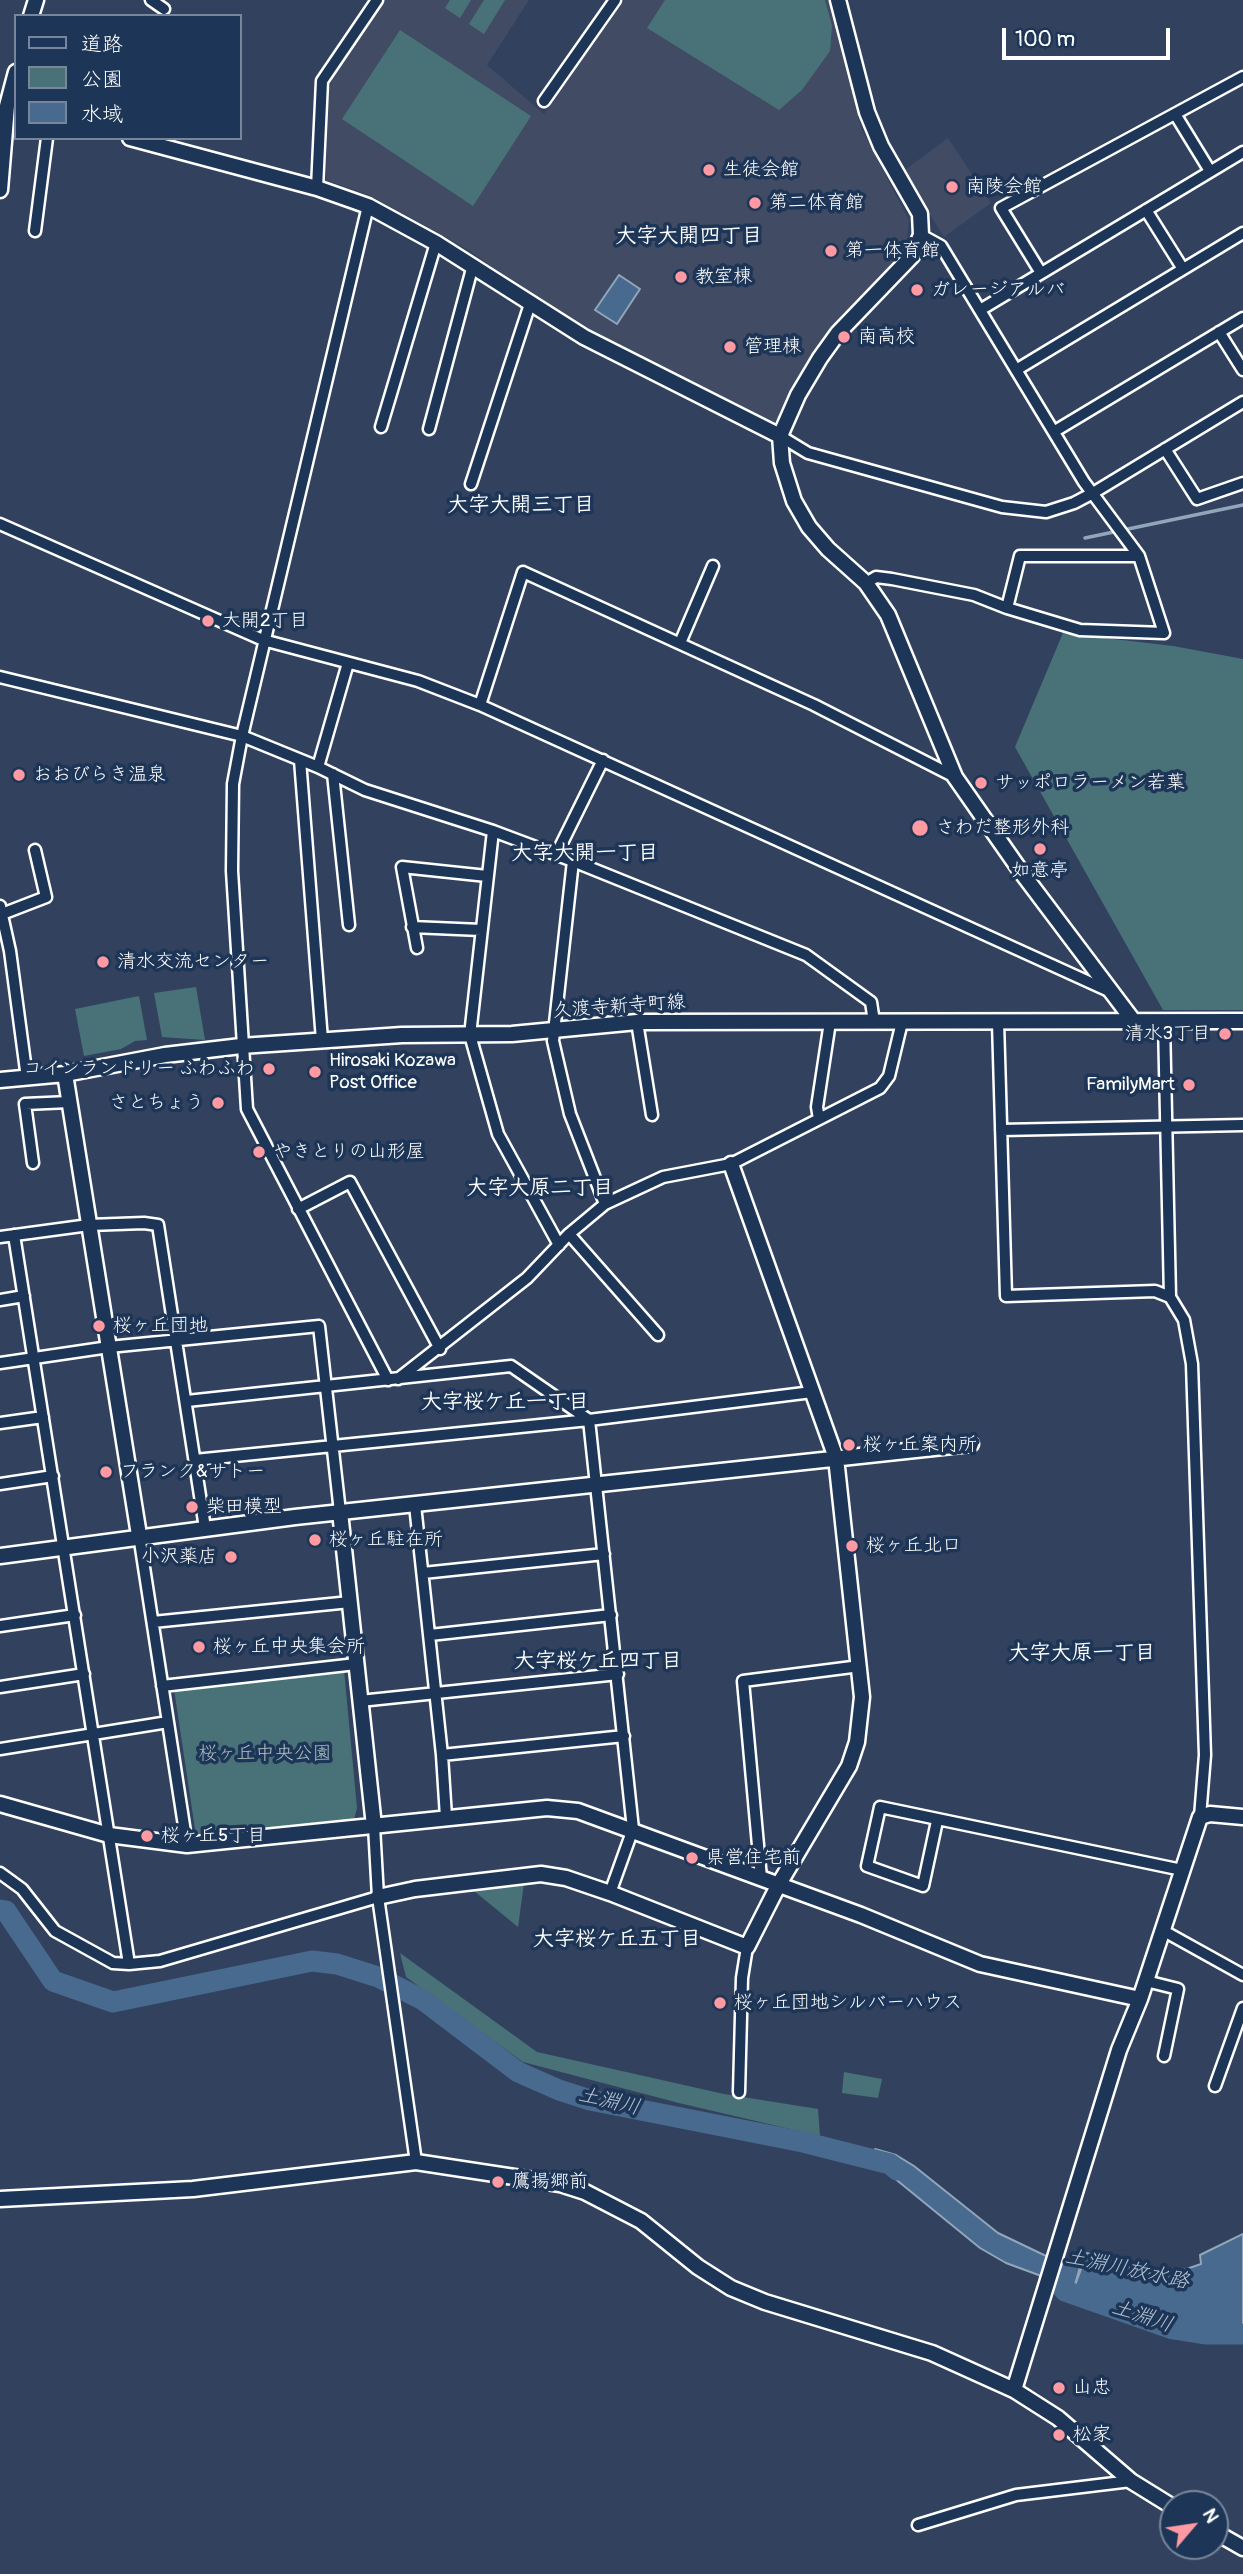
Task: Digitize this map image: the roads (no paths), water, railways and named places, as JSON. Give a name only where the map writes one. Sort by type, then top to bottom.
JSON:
[{"type":"street","points":[[151,0],[164,9]]},
{"type":"street","points":[[317,188],[322,81],[377,0]]},
{"type":"street","points":[[544,101],[615,0]]},
{"type":"street","points":[[838,0],[867,112],[881,146],[920,214],[921,235],[912,256],[838,333],[820,358],[798,395],[780,436],[782,463],[794,501],[809,527],[828,549],[866,583],[888,615],[955,777],[1021,873],[1135,1023]]},
{"type":"street","points":[[1041,273],[1001,208],[1243,76]]},
{"type":"street","points":[[0,190],[8,105],[14,80]]},
{"type":"street","points":[[1175,114],[1210,171]]},
{"type":"street","points":[[35,232],[47,140]]},
{"type":"street","points":[[137,140],[317,188],[368,206],[473,265],[584,337],[780,436],[808,453],[1002,507],[1046,512],[1068,506],[1243,402]]},
{"type":"street","points":[[980,310],[1243,152]]},
{"type":"street","points":[[368,206],[242,736],[233,784],[232,823],[241,1046],[247,1110],[298,1209],[393,1380]]},
{"type":"street","points":[[1146,210],[1183,269]]},
{"type":"street","points":[[1016,370],[1243,233]]},
{"type":"street","points":[[866,583],[876,578],[892,579],[974,595],[1080,630],[1164,633],[1139,556],[1093,493],[941,246],[921,235]]},
{"type":"street","points":[[381,427],[436,243]]},
{"type":"street","points":[[429,429],[473,265]]},
{"type":"street","points":[[471,484],[530,304]]},
{"type":"street","points":[[1055,431],[1243,318]]},
{"type":"street","points":[[1219,332],[1243,370]]},
{"type":"street","points":[[1165,449],[1197,499],[1243,484]]},
{"type":"street","points":[[0,524],[264,640],[418,681],[480,705],[1112,992]]},
{"type":"street","points":[[1007,608],[1020,556],[1139,556]]},
{"type":"street","points":[[680,643],[713,566]]},
{"type":"street","points":[[480,705],[523,572],[814,705],[955,777]]},
{"type":"street","points":[[318,767],[348,663]]},
{"type":"street","points":[[0,677],[242,736],[318,767],[365,790],[493,831],[573,861],[806,955],[871,1002],[874,1022]]},
{"type":"street","points":[[300,760],[322,1040]]},
{"type":"street","points":[[556,855],[603,760]]},
{"type":"street","points":[[333,774],[349,925]]},
{"type":"street","points":[[493,831],[470,1035],[498,1134],[559,1245]]},
{"type":"street","points":[[27,1078],[1,910],[46,897],[35,850]]},
{"type":"street","points":[[573,861],[552,1041],[570,1114],[605,1204]]},
{"type":"street","points":[[416,948],[402,867],[487,876]]},
{"type":"street","points":[[412,927],[481,930]]},
{"type":"street","name":"久渡寺新寺町線","points":[[0,1080],[65,1074],[165,1055],[241,1046],[554,1030],[638,1022],[1243,1021]]},
{"type":"street","points":[[638,1022],[652,1115]]},
{"type":"street","points":[[819,1119],[817,1107],[831,1022]]},
{"type":"street","points":[[393,1380],[440,1349],[527,1278],[569,1234],[605,1204],[663,1177],[732,1164],[880,1088],[889,1076],[902,1022]]},
{"type":"street","points":[[998,1022],[1006,1296],[1156,1291],[1170,1297]]},
{"type":"street","points":[[1014,2390],[1119,2050],[1140,1999],[1200,1817],[1205,1755],[1192,1364],[1184,1320],[1170,1297],[1164,1023]]},
{"type":"street","points":[[65,1074],[187,1845]]},
{"type":"street","points":[[33,1163],[25,1104],[69,1102]]},
{"type":"street","points":[[1001,1130],[1243,1125]]},
{"type":"street","points":[[732,1164],[835,1458],[860,1666],[861,1719],[849,1766],[779,1884],[747,1947],[742,1978],[739,2092]]},
{"type":"street","points":[[298,1209],[350,1182],[440,1349]]},
{"type":"street","points":[[0,1237],[89,1225],[144,1223],[158,1226],[205,1528]]},
{"type":"street","points":[[569,1234],[659,1335]]},
{"type":"street","points":[[14,1235],[130,1964]]},
{"type":"street","points":[[0,1300],[24,1296]]},
{"type":"street","points":[[0,1363],[109,1347],[319,1326],[374,1826],[378,1897],[416,2162]]},
{"type":"street","points":[[187,1401],[511,1366],[589,1420],[633,1829],[610,1893]]},
{"type":"street","points":[[195,1460],[589,1420],[812,1392]]},
{"type":"street","points":[[0,1423],[43,1417]]},
{"type":"street","points":[[0,1556],[139,1535],[971,1444]]},
{"type":"street","points":[[0,1484],[53,1476]]},
{"type":"street","points":[[415,1505],[437,1695],[446,1817]]},
{"type":"street","points":[[423,1573],[604,1553]]},
{"type":"street","points":[[153,1622],[350,1602]]},
{"type":"street","points":[[0,1626],[75,1615]]},
{"type":"street","points":[[430,1635],[611,1615]]},
{"type":"street","points":[[162,1686],[356,1664]]},
{"type":"street","points":[[761,1878],[743,1681],[860,1666]]},
{"type":"street","points":[[0,1687],[84,1674]]},
{"type":"street","points":[[360,1701],[618,1674]]},
{"type":"street","points":[[0,1749],[168,1722]]},
{"type":"street","points":[[442,1755],[624,1736]]},
{"type":"street","points":[[0,1804],[109,1835],[187,1845],[547,1808],[578,1811],[779,1884],[980,1964],[1140,1999]]},
{"type":"street","points":[[937,1821],[923,1886],[867,1866],[880,1807],[1182,1870]]},
{"type":"street","points":[[1200,1817],[1210,1814],[1243,1817]]},
{"type":"street","points":[[0,1873],[22,1889],[55,1931],[113,1963],[160,1961],[378,1897],[415,1889],[541,1874],[566,1878],[610,1893],[747,1947]]},
{"type":"street","points":[[1162,1930],[1243,1975]]},
{"type":"street","points":[[1146,1981],[1178,1989],[1164,2056]]},
{"type":"street","points":[[1214,2085],[1243,2008]]},
{"type":"street","points":[[0,2199],[193,2189],[416,2162],[560,2183],[586,2192],[641,2221],[698,2267],[731,2288],[765,2302],[932,2353],[1014,2390],[1058,2418],[1131,2481],[1159,2498]]},
{"type":"street","points":[[918,2525],[1016,2495],[1131,2481]]},
{"type":"water","points":[[619,275],[640,289],[617,324],[595,310]]},
{"type":"water","name":"土淵川放水路","points":[[875,2149],[896,2155],[914,2166],[998,2233],[1044,2255],[1080,2267],[1074,2288],[1087,2253],[1150,2273],[1169,2275],[1201,2264],[1200,2255],[1243,2234],[1243,2330],[1202,2331],[1168,2324],[1066,2286],[1065,2290],[1074,2295],[1054,2289],[1044,2277],[1006,2263],[980,2248],[888,2173],[870,2162]]},
{"type":"waterway","points":[[1085,538],[1243,505]]},
{"type":"waterway","name":"土淵川","points":[[0,1910],[6,1911],[53,1981],[113,2002],[312,1961],[337,1964],[378,1977],[423,2000],[518,2072],[559,2090],[590,2100],[803,2142],[890,2164],[897,2170]]},
{"type":"waterway","name":"土淵川","points":[[1053,2276],[1065,2291],[1173,2329],[1205,2334],[1243,2334]]},
{"type":"place","name":"生徒会館","points":[[709,170]]},
{"type":"place","name":"南陵会館","points":[[952,187]]},
{"type":"place","name":"第二体育館","points":[[755,203]]},
{"type":"place","name":"第一体育館","points":[[831,251]]},
{"type":"place","name":"教室棟","points":[[681,277]]},
{"type":"place","name":"ガレージアルバ","points":[[917,290]]},
{"type":"place","name":"南高校","points":[[844,337]]},
{"type":"place","name":"管理棟","points":[[730,347]]},
{"type":"place","name":"大開2丁目","points":[[208,621]]},
{"type":"place","name":"おおびらき温泉","points":[[19,775]]},
{"type":"place","name":"サッポロラーメン若葉","points":[[981,783]]},
{"type":"place","name":"さわだ整形外科","points":[[920,828]]},
{"type":"place","name":"如意亭","points":[[1040,849]]},
{"type":"place","name":"清水交流センター","points":[[103,962]]},
{"type":"place","name":"清水3丁目","points":[[1225,1034]]},
{"type":"place","name":"コインランドリー ふわふわ","points":[[269,1069]]},
{"type":"place","name":"Hirosaki Kozawa Post Office","points":[[315,1072]]},
{"type":"place","name":"FamilyMart","points":[[1189,1085]]},
{"type":"place","name":"さとちょう","points":[[218,1103]]},
{"type":"place","name":"やきとりの山形屋","points":[[259,1152]]},
{"type":"place","name":"桜ヶ丘団地","points":[[99,1326]]},
{"type":"place","name":"桜ヶ丘案内所","points":[[849,1445]]},
{"type":"place","name":"フランク&サトー","points":[[106,1472]]},
{"type":"place","name":"柴田模型","points":[[192,1507]]},
{"type":"place","name":"桜ヶ丘駐在所","points":[[315,1540]]},
{"type":"place","name":"桜ヶ丘北口","points":[[852,1546]]},
{"type":"place","name":"小沢薬店","points":[[231,1557]]},
{"type":"place","name":"桜ヶ丘中央集会所","points":[[199,1647]]},
{"type":"place","name":"桜ヶ丘5丁目","points":[[147,1836]]},
{"type":"place","name":"県営住宅前","points":[[692,1858]]},
{"type":"place","name":"桜ヶ丘団地シルバーハウス","points":[[720,2003]]},
{"type":"place","name":"鷹揚郷前","points":[[498,2182]]},
{"type":"place","name":"山忠","points":[[1059,2388]]},
{"type":"place","name":"松家","points":[[1059,2435]]},
{"type":"district","name":"大字大開四丁目","points":[[689,237]]},
{"type":"district","name":"大字大開三丁目","points":[[521,506]]},
{"type":"district","name":"大字大開一丁目","points":[[585,854]]},
{"type":"district","name":"大字大原二丁目","points":[[540,1189]]},
{"type":"district","name":"大字桜ケ丘一丁目","points":[[505,1403]]},
{"type":"district","name":"大字大原一丁目","points":[[1082,1654]]},
{"type":"district","name":"大字桜ケ丘四丁目","points":[[598,1662]]},
{"type":"district","name":"大字桜ケ丘五丁目","points":[[617,1940]]},
{"type":"park label","name":"桜ヶ丘中央公園","points":[[265,1754]]}]
